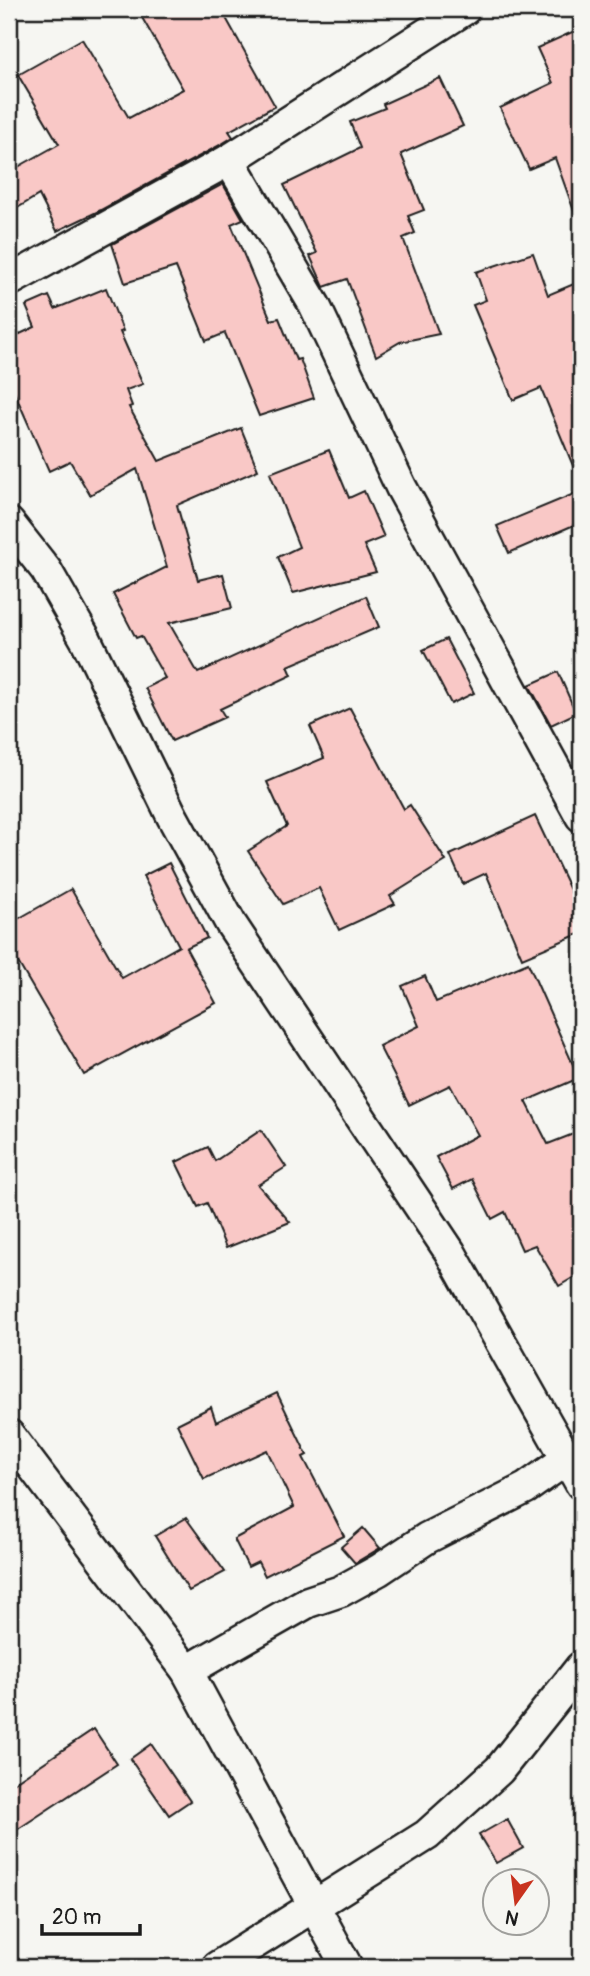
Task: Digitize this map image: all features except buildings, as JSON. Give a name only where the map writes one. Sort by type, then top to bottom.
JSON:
[{"type":"street","points":[[9,281],[229,160],[465,9]]},
{"type":"street","points":[[229,160],[315,306],[401,487],[581,816]]},
{"type":"street","points":[[9,523],[46,570],[86,640],[172,816],[231,924],[450,1252],[574,1471],[526,1488],[427,1538],[350,1586],[308,1602],[187,1671]]},
{"type":"street","points":[[9,1435],[187,1671],[347,1967]]},
{"type":"street","points":[[217,1967],[314,1909],[427,1835],[499,1770],[581,1667]]}]
